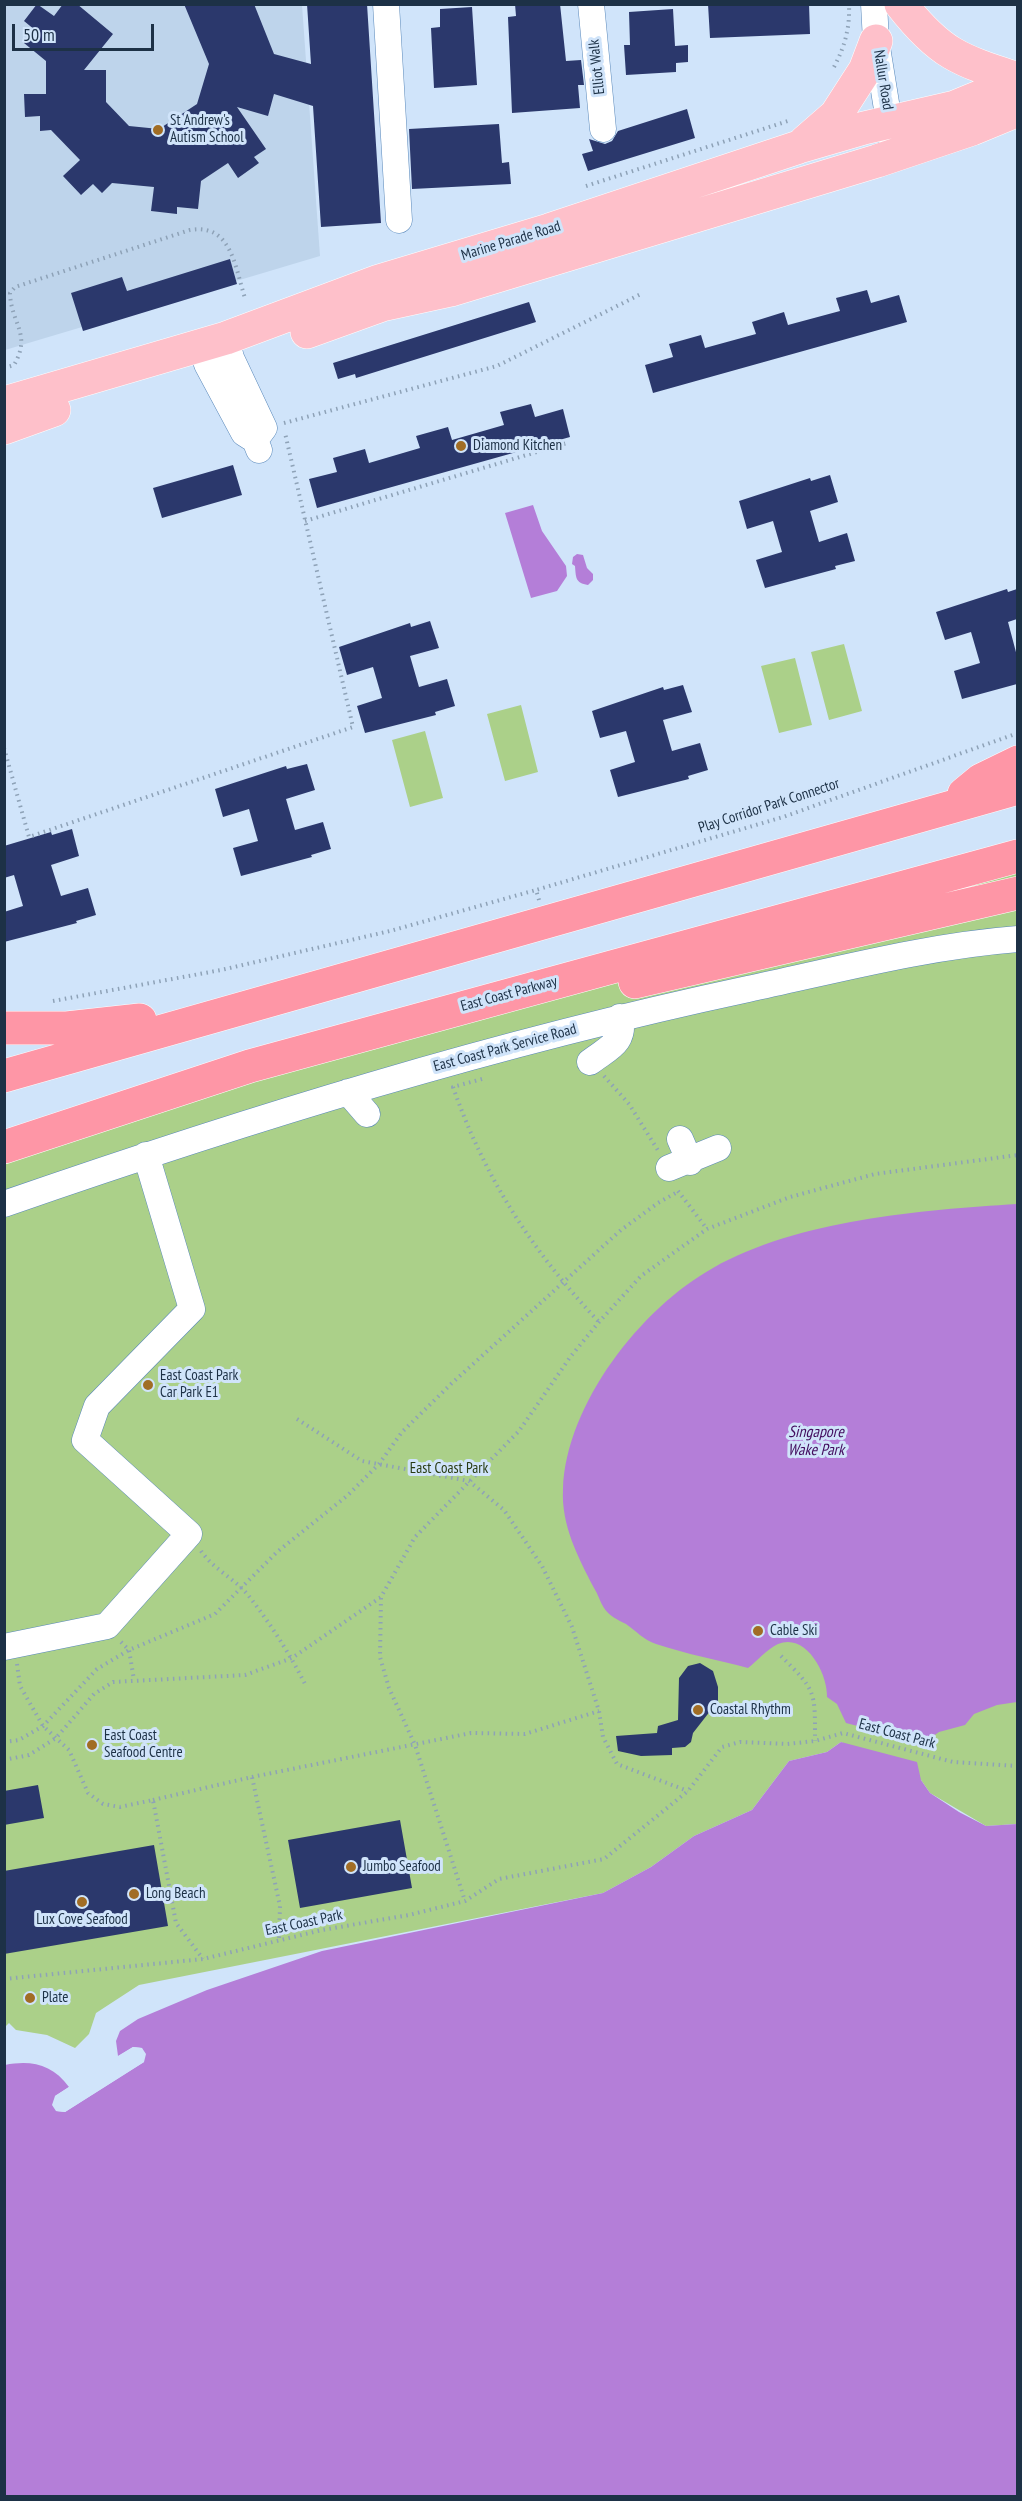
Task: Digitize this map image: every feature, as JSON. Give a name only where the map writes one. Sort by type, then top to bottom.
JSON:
[{"type":"highway","points":[[949,807],[981,780],[1017,762]]},
{"type":"highway","points":[[4,1076],[1017,788]]},
{"type":"highway","name":"East Coast Parkway","points":[[4,1147],[250,1066],[1017,856]]},
{"type":"highway","points":[[368,1033],[548,1002],[1017,893]]},
{"type":"highway","points":[[4,1028],[67,1028],[226,1012]]},
{"type":"main road","points":[[901,4],[925,35],[942,49],[970,63],[1017,80]]},
{"type":"main road","points":[[797,133],[836,115],[865,70],[876,41]]},
{"type":"main road","name":"Marine Parade Road","points":[[4,428],[216,352],[379,281],[549,230],[797,133],[889,122],[956,107],[1017,80]]},
{"type":"main road","name":"Marine Parade Road","points":[[4,403],[216,352],[382,305],[451,290],[894,156],[972,129],[1017,110]]},
{"type":"street","points":[[386,4],[399,220]]},
{"type":"street","name":"Elliot Walk","points":[[591,4],[603,129]]},
{"type":"street","name":"Nallur Road","points":[[874,4],[876,41],[894,156]]},
{"type":"street","points":[[216,352],[244,433],[257,445]]},
{"type":"street","name":"East Coast Park Service Road","points":[[4,1204],[146,1155],[348,1092],[620,1017],[854,966],[966,944],[1017,939]]},
{"type":"street","points":[[590,1062],[619,1038],[622,1031],[620,1017]]},
{"type":"street","points":[[348,1092],[367,1114]]},
{"type":"street","points":[[679,1156],[717,1148]]},
{"type":"street","points":[[10,1646],[107,1626],[189,1534],[85,1440],[96,1406],[192,1309],[146,1155]]},
{"type":"path","points":[[832,71],[842,52],[850,26],[849,4]]},
{"type":"path","points":[[586,186],[797,133]]},
{"type":"path","points":[[4,368],[15,365],[23,350],[23,342],[10,301],[10,293],[15,287],[190,230],[210,230],[226,240],[245,298]]},
{"type":"path","points":[[283,423],[497,366],[643,293]]},
{"type":"path","points":[[4,748],[29,837],[353,727],[283,423],[277,413]]},
{"type":"path","points":[[305,521],[567,443]]},
{"type":"path","name":"Play Corridor Park Connector","points":[[46,1002],[221,969],[379,933],[536,890],[783,816],[1017,733]]},
{"type":"path","points":[[536,890],[540,901]]},
{"type":"path","points":[[590,1062],[679,1156],[679,1191],[707,1229]]},
{"type":"path","points":[[487,1078],[453,1087],[484,1165],[508,1208],[564,1285],[599,1322]]},
{"type":"path","points":[[4,1760],[29,1755],[56,1738],[102,1686],[113,1682],[134,1680],[244,1675],[291,1658],[381,1598],[415,1537],[519,1431],[571,1356],[599,1322],[640,1276],[707,1229],[790,1197],[875,1174],[1017,1155]]},
{"type":"path","points":[[4,1742],[19,1740],[43,1726],[96,1669],[129,1650],[215,1614],[277,1552],[348,1495],[379,1464],[402,1432],[451,1384],[564,1285],[621,1230],[679,1191]]},
{"type":"path","points":[[297,1419],[362,1461],[470,1482],[504,1510],[542,1566],[572,1627],[598,1711],[603,1737],[617,1764],[688,1791]]},
{"type":"path","points":[[189,1534],[208,1562],[240,1588],[291,1658],[306,1686]]},
{"type":"path","points":[[381,1598],[380,1657],[389,1688],[415,1745],[465,1901]]},
{"type":"path","points":[[107,1626],[129,1650],[134,1680]]},
{"type":"path","points":[[10,1646],[20,1686],[43,1726],[69,1750],[88,1793],[104,1804],[120,1807],[471,1733],[525,1734],[598,1711]]},
{"type":"path","points":[[781,1656],[811,1686],[815,1707],[815,1741]]},
{"type":"path","name":"East Coast Park","points":[[4,1979],[203,1959],[279,1940],[409,1915],[465,1901],[500,1879],[604,1859],[688,1791],[722,1747],[740,1742],[787,1744],[815,1741],[843,1733],[953,1762],[1017,1766]]},
{"type":"path","points":[[252,1778],[280,1906],[279,1940]]},
{"type":"path","points":[[153,1800],[176,1923],[203,1959]]},
{"type":"shaded area","name":"St Andrew's Autism School","points":[[5,5],[302,5],[320,256],[5,350]]},
{"type":"green space","points":[[844,644],[862,711],[829,720],[811,652]]},
{"type":"green space","points":[[795,658],[812,725],[779,733],[761,666]]},
{"type":"green space","points":[[521,705],[538,772],[505,781],[487,714]]},
{"type":"green space","points":[[425,731],[443,798],[410,807],[392,740]]},
{"type":"green space","name":"East Coast Park","points":[[1017,855],[1017,1824],[986,1826],[930,1793],[921,1780],[841,1742],[827,1752],[789,1761],[752,1810],[694,1836],[651,1867],[603,1893],[139,1985],[96,2013],[89,2034],[75,2048],[47,2035],[16,2030],[9,2023],[5,2027],[5,1147]]},
{"type":"water","points":[[533,505],[542,531],[566,566],[567,576],[557,591],[531,598],[505,513]]},
{"type":"water","points":[[577,554],[583,555],[587,568],[593,574],[593,580],[588,585],[577,579],[575,566],[572,564],[573,557]]},
{"type":"water","name":"Singapore Wake Park","points":[[1017,1204],[1017,1702],[997,1705],[974,1714],[965,1725],[939,1732],[923,1743],[846,1723],[837,1704],[827,1697],[824,1677],[813,1657],[798,1644],[788,1642],[778,1644],[748,1668],[656,1644],[608,1613],[582,1565],[568,1528],[563,1502],[567,1457],[578,1424],[593,1392],[612,1362],[660,1307],[686,1285],[713,1268],[746,1252],[821,1228],[901,1214]]},
{"type":"water","points":[[841,1742],[917,1762],[921,1780],[930,1793],[986,1826],[1017,1824],[1017,2496],[5,2496],[5,2065],[32,2064],[55,2073],[69,2087],[55,2096],[56,2111],[65,2112],[144,2062],[142,2048],[133,2047],[118,2056],[116,2041],[120,2031],[138,2019],[207,1990],[322,1951],[603,1893],[651,1867],[694,1836],[752,1810],[789,1761],[827,1752]]},
{"type":"pier","points":[[133,2047],[142,2048],[146,2054],[144,2062],[65,2112],[56,2111],[52,2105],[55,2096],[72,2085],[71,2089],[57,2098],[58,2108],[64,2109],[141,2061],[140,2051],[134,2050],[119,2059],[115,2058]]},
{"type":"building","points":[[37,4],[54,16],[63,4],[77,4],[113,34],[84,70],[106,70],[106,102],[129,126],[159,129],[197,104],[209,64],[184,4],[254,4],[274,54],[311,64],[307,4],[367,4],[381,223],[321,227],[313,106],[274,94],[268,116],[237,107],[266,149],[254,157],[259,163],[238,178],[228,163],[201,181],[198,209],[177,207],[177,214],[151,211],[154,187],[112,183],[102,193],[93,184],[81,195],[63,176],[80,160],[51,130],[40,131],[40,116],[25,117],[24,94],[46,94],[46,61],[24,43],[35,30],[24,21]]},
{"type":"building","points":[[515,4],[560,4],[566,61],[581,60],[584,85],[578,85],[580,108],[512,113],[508,17],[516,16]]},
{"type":"building","points":[[708,4],[809,4],[810,34],[710,38]]},
{"type":"building","points":[[472,7],[477,85],[434,88],[431,28],[440,27],[440,9]]},
{"type":"building","points":[[673,9],[675,46],[688,45],[688,62],[676,63],[676,72],[626,75],[624,45],[630,45],[629,12]]},
{"type":"building","points":[[687,109],[695,138],[588,171],[582,154],[593,151],[589,139],[605,144],[612,141],[618,131]]},
{"type":"building","points":[[499,124],[502,163],[509,162],[511,184],[412,189],[409,129]]},
{"type":"building","points":[[230,259],[237,284],[83,331],[71,293],[122,277],[127,291]]},
{"type":"building","points":[[867,290],[871,303],[899,295],[907,322],[653,393],[645,365],[673,357],[669,344],[701,335],[705,348],[756,334],[752,322],[784,312],[788,325],[840,311],[836,298]]},
{"type":"building","points":[[529,302],[536,322],[356,378],[355,374],[338,379],[333,363]]},
{"type":"building","points":[[531,404],[535,417],[563,409],[570,437],[317,508],[309,479],[337,472],[333,458],[365,449],[369,463],[420,448],[416,436],[448,427],[452,440],[504,425],[500,412]]},
{"type":"building","points":[[233,465],[242,495],[162,518],[153,488]]},
{"type":"building","points":[[830,475],[838,502],[810,511],[819,542],[847,533],[855,561],[835,566],[836,569],[765,588],[756,560],[782,552],[773,521],[747,529],[739,501],[810,478],[811,481]]},
{"type":"building","points":[[1007,589],[1008,592],[1017,589],[1017,619],[1008,622],[1017,656],[1017,684],[962,699],[954,671],[980,663],[971,632],[945,640],[936,612]]},
{"type":"building","points":[[430,621],[439,648],[410,656],[419,687],[447,679],[455,706],[435,712],[436,715],[365,733],[357,706],[382,698],[373,667],[347,675],[339,647],[410,623],[411,627]]},
{"type":"building","points":[[683,685],[692,712],[663,720],[672,751],[700,743],[708,770],[688,776],[689,779],[618,797],[610,770],[635,762],[626,731],[600,738],[592,711],[663,687],[664,690]]},
{"type":"building","points":[[307,764],[315,790],[286,799],[295,830],[323,822],[331,849],[311,855],[312,857],[241,876],[233,848],[258,841],[249,809],[223,817],[215,789],[286,766],[287,769]]},
{"type":"building","points":[[72,829],[79,856],[51,865],[61,896],[88,888],[96,915],[76,921],[77,923],[4,942],[4,912],[23,906],[14,875],[4,878],[4,846],[51,832],[52,835]]},
{"type":"building","points":[[700,1663],[713,1671],[718,1687],[718,1701],[693,1733],[691,1742],[685,1747],[672,1748],[672,1755],[641,1756],[618,1751],[616,1736],[657,1733],[658,1726],[678,1720],[679,1678],[688,1666]]},
{"type":"building","points":[[38,1785],[44,1818],[4,1825],[4,1791]]},
{"type":"building","points":[[400,1820],[412,1888],[300,1908],[288,1840]]},
{"type":"building","points":[[154,1845],[168,1926],[4,1954],[4,1871]]},
{"type":"place","name":"St Andrew's Autism School","points":[[158,130]]},
{"type":"place","name":"Diamond Kitchen","points":[[461,446]]},
{"type":"place","name":"East Coast Park Car Park E1","points":[[148,1385]]},
{"type":"place","name":"Cable Ski","points":[[758,1631]]},
{"type":"place","name":"Coastal Rhythm","points":[[698,1710]]},
{"type":"place","name":"East Coast Seafood Centre","points":[[92,1745]]},
{"type":"place","name":"Jumbo Seafood","points":[[351,1867]]},
{"type":"place","name":"Long Beach","points":[[134,1894]]},
{"type":"place","name":"Lux Cove Seafood","points":[[82,1902]]},
{"type":"place","name":"Plate","points":[[30,1998]]}]
